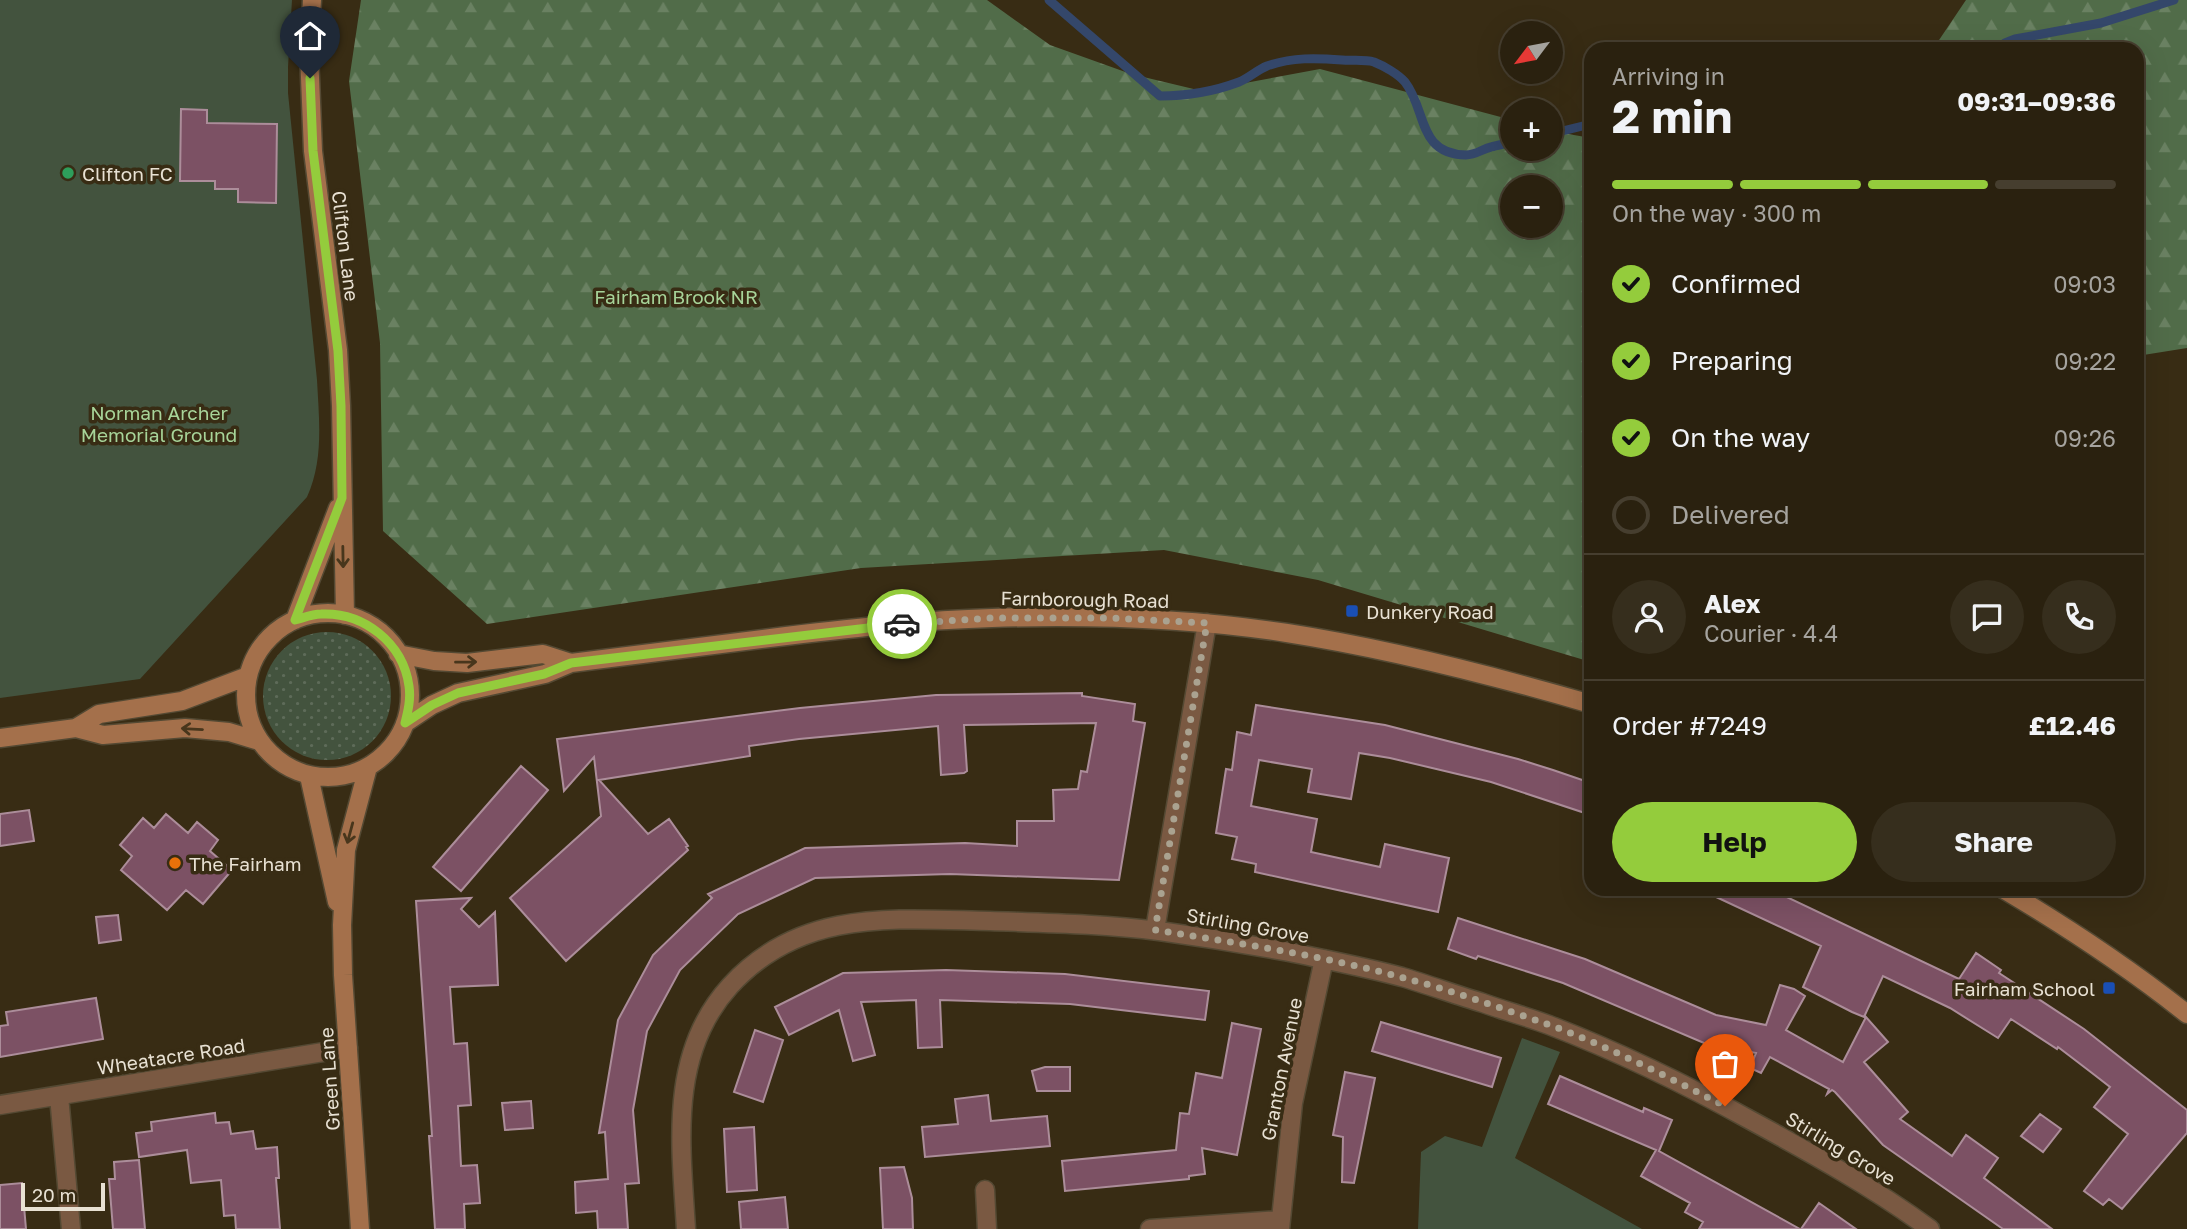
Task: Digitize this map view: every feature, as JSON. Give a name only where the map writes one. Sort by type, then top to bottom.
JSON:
[{"type":"street","name":"Clifton Lane","points":[[312,0],[309,53],[313,151],[338,351],[341,406],[345,615]]},
{"type":"street","name":"Clifton Lane","points":[[295,620],[342,498]]},
{"type":"street","points":[[319,614],[345,615],[366,623],[384,636],[406,670],[410,688],[405,723],[390,749],[368,767],[339,777],[309,776],[281,763],[259,741],[251,726],[245,693],[247,677],[257,653],[265,643],[273,634],[295,620],[319,614]]},
{"type":"street","name":"Farnborough Road","points":[[405,723],[432,705],[458,693],[544,674],[571,663],[856,628],[991,618],[1111,618],[1207,623],[1288,633],[1418,658],[1584,702]]},
{"type":"street","points":[[1155,930],[1207,623]]},
{"type":"street","name":"Farnborough Road","points":[[398,654],[434,661],[467,663],[543,654],[571,663]]},
{"type":"street","points":[[0,738],[76,728],[99,715],[182,701],[247,677]]},
{"type":"street","points":[[76,728],[103,735],[185,728],[229,732],[259,741]]},
{"type":"street","name":"Green Lane","points":[[360,1229],[342,925],[346,850],[368,767]]},
{"type":"street","name":"Green Lane","points":[[309,776],[342,925]]},
{"type":"street","points":[[2014,896],[2160,992],[2187,1014]]},
{"type":"street","name":"Stirling Grove","points":[[686,1229],[680,1128],[682,1099],[687,1071],[697,1041],[710,1013],[727,989],[769,952],[818,929],[847,923],[916,919],[1034,922],[1155,930],[1324,959],[1402,977],[1549,1025],[1646,1067],[1827,1161],[1930,1229]]},
{"type":"street","name":"Granton Avenue","points":[[1280,1224],[1293,1103],[1324,959]]},
{"type":"street","name":"Wheatacre Road","points":[[0,1105],[348,1048]]},
{"type":"street","points":[[59,1096],[71,1229]]},
{"type":"street","points":[[985,1189],[987,1229]]},
{"type":"street","points":[[1150,1229],[1280,1224]]},
{"type":"green space","name":"Norman Archer Memorial Ground","points":[[0,0],[292,0],[288,93],[317,380],[319,424],[316,469],[307,497],[140,679],[0,698]]},
{"type":"green space","name":"Fairham Brook NR","points":[[361,0],[987,0],[1050,45],[1131,74],[1202,91],[1320,69],[1500,117],[1500,161],[1563,161],[1563,133],[1584,137],[1584,660],[1318,580],[1164,550],[861,568],[487,624],[383,531],[380,343],[349,81]]},
{"type":"green space","points":[[1966,0],[2187,0],[2187,348],[2144,355],[2144,42],[1938,42]]},
{"type":"green space","points":[[327,632],[351,637],[372,651],[386,672],[391,696],[386,720],[372,741],[351,755],[327,760],[303,755],[282,741],[268,720],[263,696],[268,672],[282,651],[303,637]]},
{"type":"green space","points":[[1522,1038],[1560,1052],[1515,1158],[1642,1229],[1418,1229],[1421,1152],[1445,1136],[1482,1147]]},
{"type":"building","points":[[181,109],[207,110],[207,123],[277,124],[276,203],[238,202],[238,189],[215,189],[215,181],[180,181]]},
{"type":"building","points":[[1082,693],[1082,696],[1135,704],[1133,721],[1145,723],[1119,880],[950,874],[815,878],[738,914],[680,970],[647,1031],[633,1110],[639,1183],[625,1184],[628,1229],[598,1229],[597,1211],[576,1213],[575,1182],[608,1179],[605,1132],[599,1133],[618,1020],[653,955],[712,898],[708,894],[805,848],[965,843],[1017,846],[1017,821],[1054,821],[1053,790],[1078,789],[1081,771],[1087,772],[1096,723],[964,725],[967,771],[964,773],[941,775],[938,726],[749,746],[750,756],[599,780],[648,834],[669,819],[688,850],[566,961],[510,898],[601,816],[594,757],[564,791],[557,739],[800,708],[936,695]]},
{"type":"building","points":[[1256,705],[1385,725],[1518,759],[1584,781],[1584,813],[1491,782],[1359,753],[1351,799],[1308,792],[1312,769],[1259,760],[1251,806],[1317,819],[1311,852],[1380,867],[1385,844],[1449,858],[1438,912],[1255,872],[1256,864],[1232,859],[1237,837],[1216,833],[1226,769],[1232,770],[1237,732],[1251,735]]},
{"type":"building","points":[[521,766],[548,790],[461,891],[433,867]]},
{"type":"building","points":[[29,810],[34,841],[0,846],[0,814]]},
{"type":"building","name":"The Fairham","points":[[166,814],[188,833],[197,822],[218,840],[210,851],[232,870],[203,904],[186,890],[167,910],[121,870],[132,856],[120,845],[143,818],[154,828]]},
{"type":"building","points":[[1714,896],[1785,896],[1959,979],[1976,953],[2001,970],[1999,973],[2084,1029],[2187,1110],[2187,1133],[2122,1209],[2109,1199],[2103,1205],[2084,1191],[2128,1134],[2094,1107],[2110,1087],[2058,1047],[2057,1049],[2011,1019],[1998,1038],[1950,1008],[1883,976],[1864,1017],[1852,1012],[1803,987],[1821,946]]},
{"type":"building","points":[[471,898],[461,909],[479,927],[495,912],[498,985],[450,987],[454,1044],[467,1043],[471,1105],[458,1106],[461,1166],[477,1165],[480,1203],[464,1204],[465,1229],[435,1229],[429,1136],[432,1136],[416,901]]},
{"type":"building","points":[[118,915],[121,940],[99,943],[96,917]]},
{"type":"building","points":[[1458,918],[1585,959],[1716,1015],[1766,1025],[1780,985],[1794,989],[1805,996],[1786,1030],[1843,1062],[1866,1017],[1888,1042],[1864,1062],[1908,1112],[1900,1119],[1952,1156],[1966,1135],[1998,1158],[1984,1178],[2052,1229],[2003,1229],[1883,1145],[1835,1092],[1832,1090],[1827,1094],[1829,1089],[1770,1057],[1761,1073],[1750,1068],[1756,1053],[1704,1043],[1563,983],[1448,949]]},
{"type":"building","points":[[946,970],[1065,974],[1209,991],[1205,1020],[1070,1004],[940,1000],[942,1047],[918,1048],[916,1000],[861,1002],[875,1055],[853,1061],[839,1010],[789,1035],[775,1007],[843,973]]},
{"type":"building","points":[[96,998],[103,1039],[0,1057],[0,1026],[8,1025],[6,1012]]},
{"type":"building","points":[[1381,1022],[1501,1058],[1492,1087],[1372,1051]]},
{"type":"building","points":[[1232,1023],[1261,1029],[1237,1155],[1202,1148],[1205,1174],[1189,1176],[1189,1179],[1065,1191],[1062,1161],[1176,1150],[1180,1113],[1189,1114],[1196,1073],[1222,1078]]},
{"type":"building","points":[[755,1030],[783,1040],[763,1102],[734,1092]]},
{"type":"building","points":[[1045,1067],[1070,1067],[1070,1091],[1037,1091],[1032,1071]]},
{"type":"building","points":[[1345,1072],[1375,1078],[1354,1183],[1342,1182],[1343,1137],[1333,1135]]},
{"type":"building","points":[[1560,1076],[1643,1112],[1644,1108],[1672,1120],[1659,1151],[1800,1229],[1699,1229],[1703,1222],[1685,1212],[1690,1203],[1641,1176],[1656,1150],[1548,1104]]},
{"type":"building","points":[[988,1095],[991,1121],[1047,1116],[1050,1146],[925,1157],[922,1127],[958,1124],[955,1099]]},
{"type":"building","points":[[531,1101],[533,1128],[505,1130],[502,1103]]},
{"type":"building","points":[[215,1113],[216,1123],[229,1122],[231,1134],[253,1131],[256,1149],[277,1147],[279,1178],[276,1178],[280,1229],[236,1229],[235,1215],[224,1216],[221,1180],[191,1183],[187,1150],[139,1157],[136,1133],[152,1131],[151,1122]]},
{"type":"building","points":[[2040,1114],[2061,1129],[2043,1152],[2021,1136]]},
{"type":"building","points":[[754,1127],[757,1190],[727,1192],[724,1129]]},
{"type":"building","points":[[139,1160],[145,1229],[113,1229],[109,1179],[115,1179],[114,1162]]},
{"type":"building","points":[[904,1167],[912,1198],[913,1229],[883,1229],[880,1168]]},
{"type":"building","points":[[22,1183],[26,1229],[0,1229],[0,1185]]},
{"type":"building","points":[[785,1197],[788,1229],[741,1229],[739,1202]]},
{"type":"building","points":[[1819,1203],[1856,1229],[1801,1229]]},
{"type":"waterway","points":[[1049,0],[1160,96],[1220,88],[1243,80],[1267,66],[1286,61],[1314,59],[1374,62],[1405,82],[1412,93],[1425,129],[1439,147],[1450,153],[1466,155],[1500,145]]},
{"type":"waterway","points":[[2008,42],[2101,23],[2174,0]]},
{"type":"waterway","points":[[1563,131],[1584,126]]},
{"type":"way so far","points":[[902,624],[991,618],[1111,618],[1207,623],[1155,930],[1324,959],[1402,977],[1549,1025],[1646,1067],[1725,1106]]},
{"type":"place","name":"Clifton FC","points":[[68,173]]},
{"type":"place","name":"Dunkery Road","points":[[1352,611]]},
{"type":"place","name":"The Fairham","points":[[175,863]]},
{"type":"place","name":"Fairham School","points":[[2109,988]]},
{"type":"route","points":[[310,78],[313,151],[338,351],[342,498],[295,620],[319,614],[345,615],[366,623],[384,636],[406,670],[410,688],[405,723],[432,705],[458,693],[544,674],[571,663],[902,624]]}]
